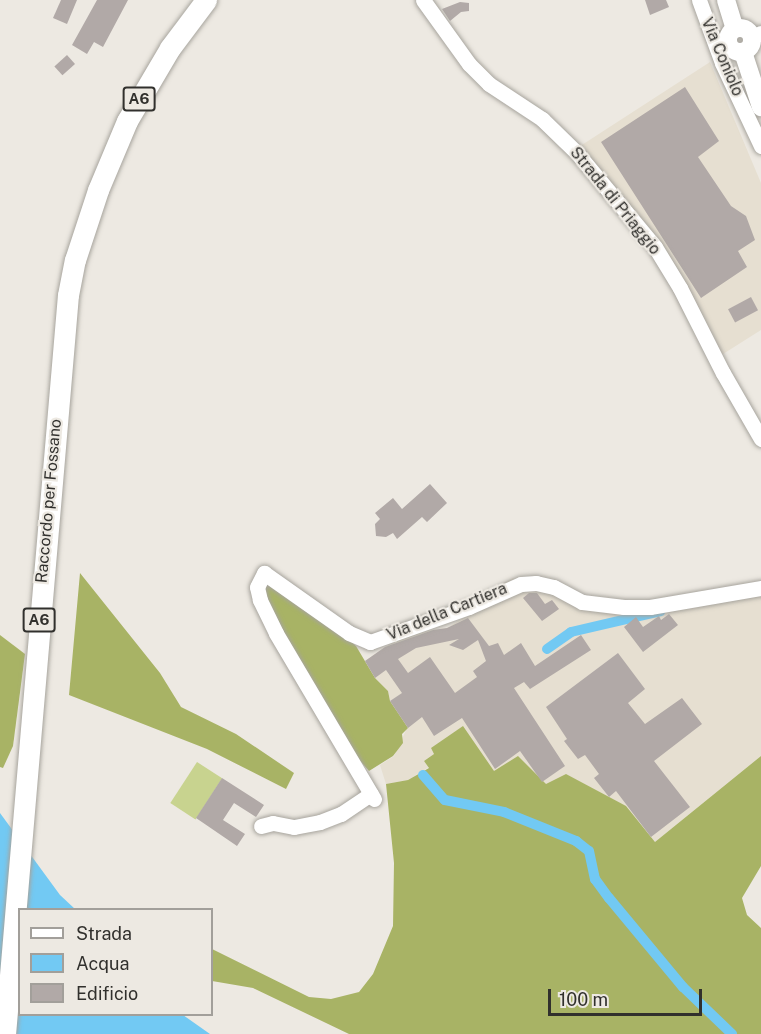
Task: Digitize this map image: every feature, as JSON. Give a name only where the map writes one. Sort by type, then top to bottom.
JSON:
[{"type":"highway","name":"Raccordo per Fossano","points":[[5,1034],[68,295],[75,260],[111,158],[142,95],[170,48],[206,0]]},
{"type":"main road","points":[[726,0],[748,38],[761,107]]},
{"type":"street","name":"Strada di Priaggio","points":[[423,0],[469,64],[489,84],[542,119],[577,153],[655,247],[680,288],[723,373],[761,439]]},
{"type":"street","name":"Via Coniolo","points":[[699,0],[722,63],[761,146]]},
{"type":"street","name":"Via della Cartiera","points":[[261,826],[273,823],[294,827],[320,822],[341,814],[373,796],[276,633],[260,600],[257,587],[264,573],[349,633],[370,642],[469,607],[521,584],[536,583],[554,587],[582,602],[624,607],[650,607],[761,588]]},
{"type":"shaded area","points":[[710,62],[761,183],[761,330],[712,361],[650,247],[571,152]]},
{"type":"shaded area","points":[[513,578],[528,587],[573,597],[591,608],[761,587],[761,756],[655,842],[626,806],[494,772],[431,748],[434,754],[424,761],[429,767],[408,780],[386,784],[380,765],[394,756],[407,728],[390,701],[388,691],[375,678],[365,661],[404,634],[447,628],[466,616],[462,604]]},
{"type":"green space","points":[[80,573],[160,673],[181,707],[236,734],[294,773],[286,789],[207,749],[69,695]]},
{"type":"green space","points":[[267,583],[330,623],[356,646],[375,678],[388,691],[390,701],[408,728],[402,734],[403,743],[393,756],[369,771],[356,756],[266,603],[263,588]]},
{"type":"green space","points":[[0,635],[25,654],[13,746],[3,768],[0,767]]},
{"type":"green space","points":[[463,726],[494,771],[518,756],[546,784],[566,774],[626,806],[655,842],[761,756],[761,866],[742,898],[747,915],[761,928],[761,1034],[349,1034],[253,988],[213,981],[213,949],[309,997],[331,999],[359,992],[373,974],[393,926],[394,863],[386,784],[408,780],[429,768],[424,761],[434,754],[431,748]]},
{"type":"green space","points":[[197,762],[222,778],[195,819],[170,803]]},
{"type":"water","points":[[0,813],[60,895],[74,908],[18,908],[18,1016],[184,1016],[210,1034],[0,1034]]},
{"type":"building","points":[[61,0],[77,0],[67,24],[53,18]]},
{"type":"building","points":[[97,0],[128,0],[103,47],[94,42],[87,54],[72,45]]},
{"type":"building","points":[[645,0],[666,0],[669,7],[650,15]]},
{"type":"building","points":[[460,2],[469,3],[469,11],[461,12],[450,21],[442,9]]},
{"type":"building","points":[[67,55],[75,64],[62,75],[54,66]]},
{"type":"building","points":[[685,87],[719,141],[698,157],[731,206],[746,216],[755,240],[738,251],[747,267],[701,298],[601,142]]},
{"type":"building","points":[[751,297],[758,310],[735,322],[728,309]]},
{"type":"building","points":[[430,484],[447,503],[427,522],[422,517],[397,539],[393,533],[386,537],[376,536],[375,524],[380,519],[375,513],[393,498],[402,509]]},
{"type":"building","points":[[529,593],[537,593],[545,604],[552,600],[559,609],[542,621],[523,598]]},
{"type":"building","points":[[669,614],[678,625],[643,652],[624,627],[636,617],[643,627],[659,616],[661,620]]},
{"type":"building","points":[[468,618],[489,646],[498,643],[504,655],[521,643],[535,666],[581,635],[591,650],[530,689],[524,682],[514,688],[565,766],[542,782],[520,751],[495,769],[462,718],[434,736],[422,717],[408,728],[390,701],[402,693],[386,670],[375,678],[365,661],[385,647],[433,630],[447,628]],"holes":[[[459,639],[449,645],[463,650],[478,640],[486,661],[473,671],[477,677],[455,693],[430,657],[408,673],[398,659],[416,648]]]},
{"type":"building","points":[[618,653],[645,689],[628,703],[645,724],[682,698],[702,724],[654,761],[690,807],[651,837],[616,791],[609,797],[594,778],[599,774],[585,755],[578,759],[564,741],[567,739],[546,707]]},
{"type":"building","points":[[222,778],[264,805],[256,817],[234,803],[223,820],[245,834],[237,846],[196,818]]},
{"type":"waterway","points":[[547,649],[571,632],[661,611]]},
{"type":"waterway","points":[[423,775],[445,800],[504,812],[576,841],[589,851],[595,879],[609,898],[683,987],[732,1034]]}]
